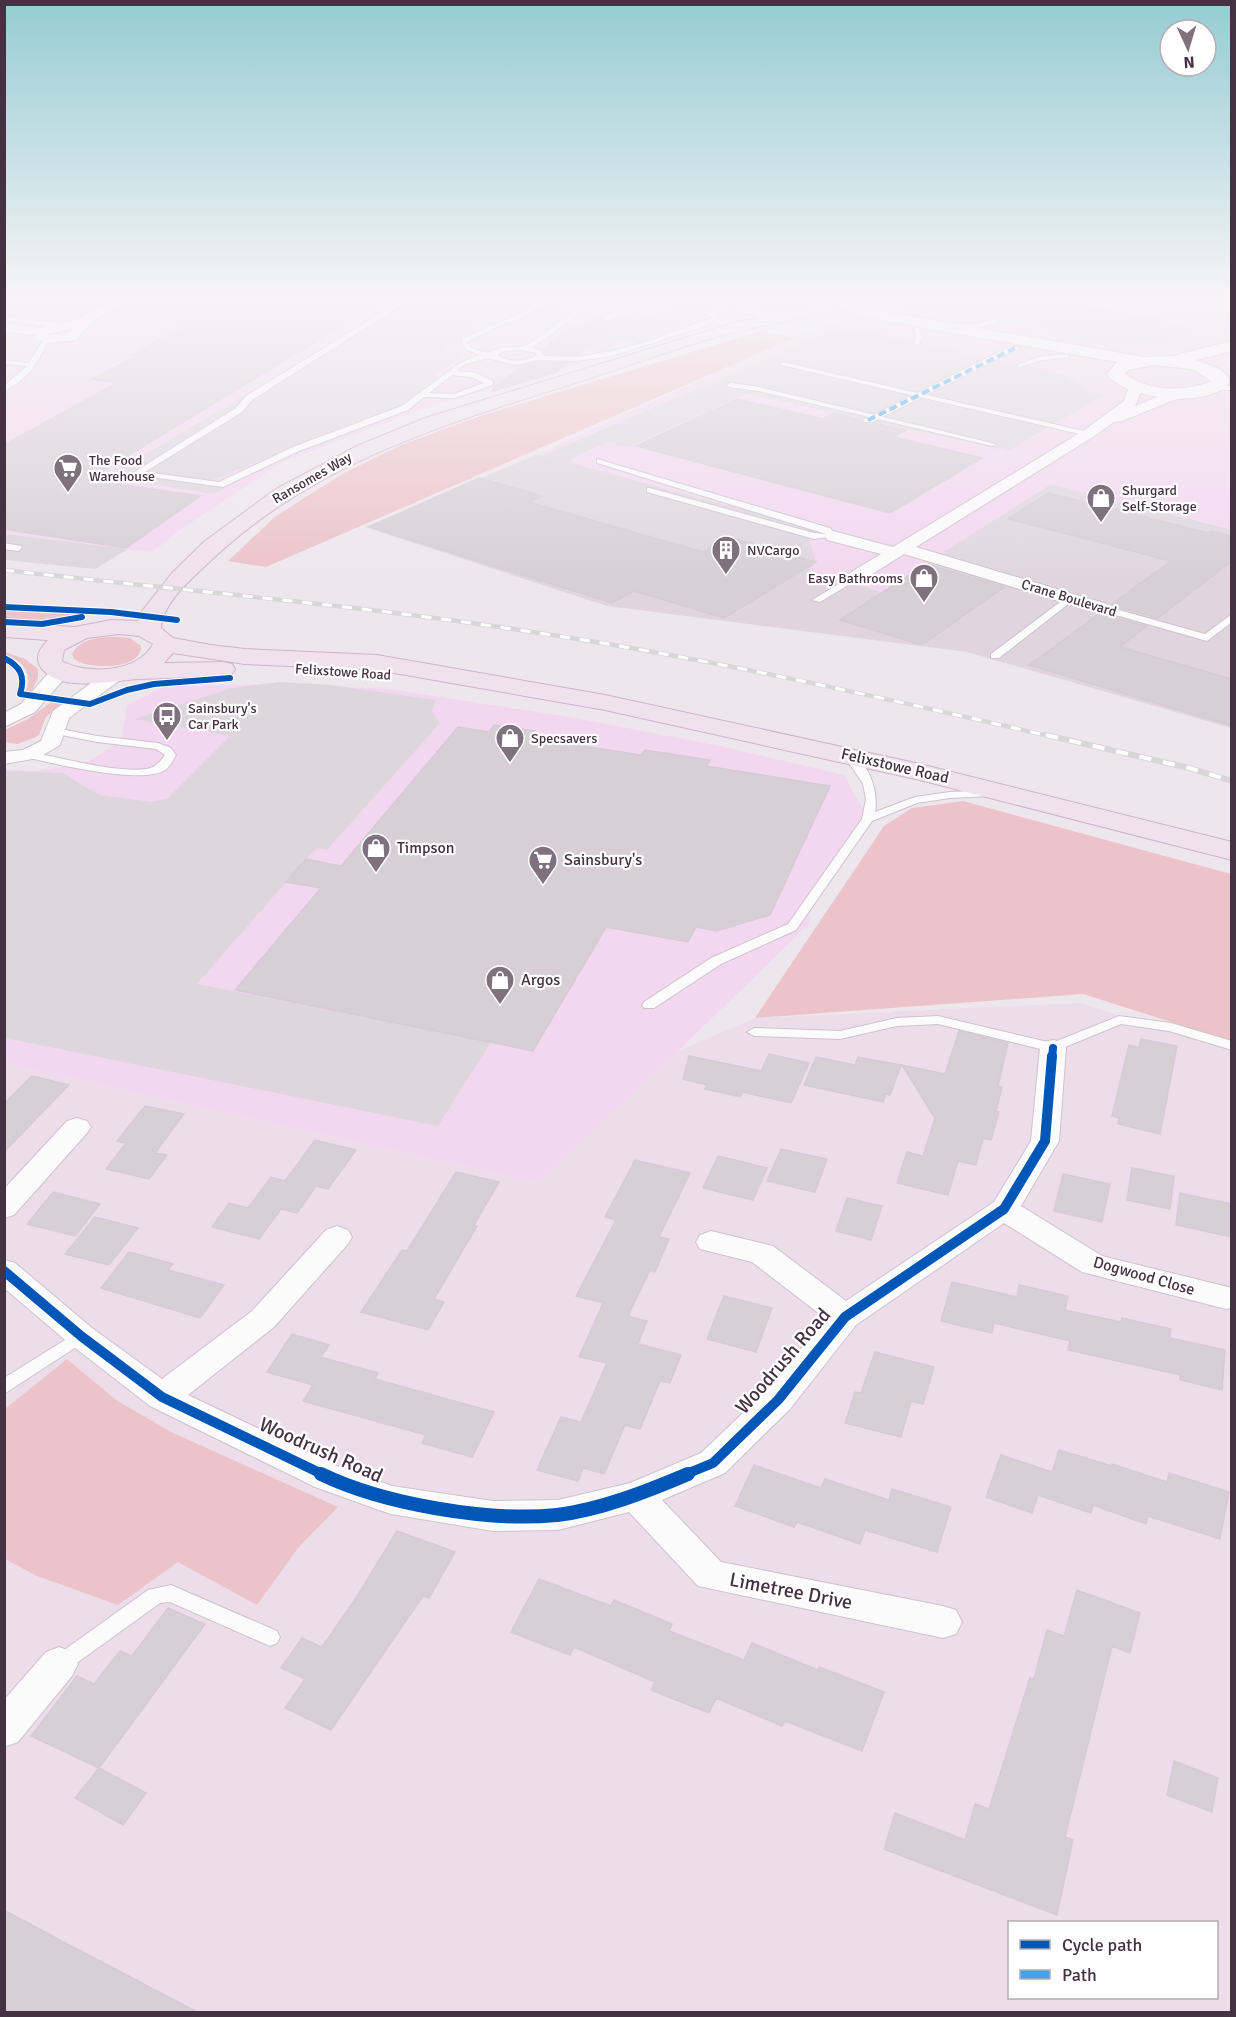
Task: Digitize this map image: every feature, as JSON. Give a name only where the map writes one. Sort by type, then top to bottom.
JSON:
[{"type":"main road","name":"Ransomes Way","points":[[157,637],[150,616],[165,596],[213,546],[261,508],[320,471],[364,450],[510,393]]},
{"type":"main road","name":"Ransomes Way","points":[[55,665],[51,650],[61,641],[138,608],[180,578]]},
{"type":"main road","points":[[165,596],[165,618],[168,622],[175,628],[196,636],[227,643],[317,653],[391,665]]},
{"type":"main road","name":"Felixstowe Road","points":[[81,633],[119,627],[255,657],[391,665],[556,694],[848,754],[1232,851]]},
{"type":"main road","points":[[4,630],[81,633]]},
{"type":"main road","points":[[120,674],[157,660],[164,652],[157,637]]},
{"type":"main road","points":[[4,647],[55,665]]},
{"type":"main road","name":"Felixstowe Road","points":[[55,665],[93,677],[232,669],[381,674],[556,694]]},
{"type":"street","points":[[871,418],[924,393]]},
{"type":"street","points":[[857,576],[1088,434],[1128,404],[1134,393]]},
{"type":"street","points":[[1106,422],[1170,397],[1188,393]]},
{"type":"street","name":"Crane Boulevard","points":[[833,536],[897,550],[1101,608]]},
{"type":"street","points":[[4,721],[27,708],[55,665]]},
{"type":"street","points":[[4,758],[30,755],[45,748],[53,741],[60,715],[120,674]]},
{"type":"street","name":"Woodrush Road","points":[[4,1271],[81,1336],[162,1396],[327,1477],[391,1500],[503,1516],[558,1515],[636,1496],[713,1463],[778,1400],[845,1317],[1004,1209],[1046,1142],[1053,1048]]},
{"type":"street","points":[[4,1209],[77,1127]]},
{"type":"street","name":"Dogwood Close","points":[[1004,1209],[1093,1264],[1226,1298]]},
{"type":"street","points":[[162,1396],[263,1319],[337,1237]]},
{"type":"street","points":[[711,1242],[762,1254],[845,1317]]},
{"type":"street","name":"Limetree Drive","points":[[636,1496],[711,1575],[943,1622]]},
{"type":"street","points":[[4,1729],[59,1665]]},
{"type":"lane","points":[[257,393],[238,410],[137,473],[220,485],[296,449],[405,408],[424,395],[455,396],[463,393]]},
{"type":"lane","points":[[775,393],[871,418],[992,444]]},
{"type":"lane","points":[[912,393],[1088,434]]},
{"type":"lane","points":[[600,461],[827,530],[833,536]]},
{"type":"lane","points":[[650,490],[814,536],[833,536]]},
{"type":"lane","points":[[4,546],[18,548]]},
{"type":"lane","points":[[817,600],[857,576]]},
{"type":"lane","points":[[995,656],[1071,598]]},
{"type":"lane","name":"Crane Boulevard","points":[[1101,608],[1207,638],[1232,617]]},
{"type":"lane","points":[[30,755],[137,773],[162,767],[171,755],[167,750],[158,746],[97,739],[55,731]]},
{"type":"lane","points":[[649,1005],[716,962],[792,927],[868,819],[873,803],[872,789],[865,775],[848,754]]},
{"type":"lane","points":[[868,819],[915,801],[950,795],[1008,793]]},
{"type":"lane","points":[[754,1032],[840,1035],[897,1022],[938,1020],[1053,1048],[1119,1020],[1171,1027],[1232,1046]]},
{"type":"lane","points":[[4,1387],[81,1336]]},
{"type":"lane","points":[[59,1665],[155,1596],[171,1593],[270,1637]]},
{"type":"shaded area","points":[[5,393],[475,393],[436,404],[283,462],[180,530],[152,552],[5,534]]},
{"type":"shaded area","points":[[249,393],[417,393],[398,407],[328,432],[215,479],[224,489],[214,494],[107,477]]},
{"type":"shaded area","points":[[556,393],[667,393],[266,567],[228,561],[276,516],[344,473],[401,445],[480,416]]},
{"type":"shaded area","points":[[672,393],[1231,393],[1231,528],[1051,484],[881,592],[807,570],[809,539],[821,531],[538,454]]},
{"type":"shaded area","points":[[688,393],[746,393],[629,447],[607,442],[572,458],[570,463],[544,455]]},
{"type":"shaded area","points":[[747,393],[1094,393],[1104,395],[1008,451]]},
{"type":"shaded area","points":[[538,454],[822,531],[809,539],[816,562],[808,570],[881,592],[1051,484],[1231,529],[1231,728],[967,652],[607,606],[365,527]]},
{"type":"shaded area","points":[[5,534],[128,549],[95,569],[5,560]]},
{"type":"shaded area","points":[[5,608],[82,613],[54,622],[25,622],[5,620]]},
{"type":"shaded area","points":[[130,638],[141,646],[139,654],[133,660],[124,664],[102,666],[81,663],[74,659],[72,654],[76,648],[86,641]]},
{"type":"shaded area","points":[[5,652],[25,659],[38,669],[38,678],[31,692],[26,691],[28,678],[25,668],[17,660],[5,655]]},
{"type":"shaded area","points":[[280,682],[331,685],[436,700],[432,711],[440,723],[327,850],[317,848],[306,859],[197,984],[491,1042],[438,1126],[5,1038],[5,771],[63,773],[99,795],[152,802],[168,798],[230,736],[134,719],[232,688]]},
{"type":"shaded area","points":[[265,684],[389,689],[570,717],[720,746],[844,775],[868,819],[811,902],[809,924],[677,1052],[536,1182],[5,1063],[4,769],[35,771],[84,764],[121,741],[127,705],[163,687]]},
{"type":"shaded area","points":[[51,702],[61,704],[46,717],[39,735],[17,744],[5,742],[5,730],[28,719]]},
{"type":"shaded area","points":[[963,801],[1231,874],[1231,1041],[1083,994],[755,1018],[884,826],[912,808]]},
{"type":"shaded area","points":[[1080,1003],[1231,1051],[1231,2012],[5,2012],[5,1063],[536,1182],[677,1052],[755,1018]]},
{"type":"shaded area","points":[[67,1359],[116,1400],[171,1432],[338,1507],[298,1548],[257,1605],[178,1562],[118,1605],[37,1576],[5,1559],[5,1409]]},
{"type":"building","points":[[99,393],[231,393],[88,480],[200,496],[126,548],[4,529],[4,445]]},
{"type":"building","points":[[737,399],[823,419],[834,413],[861,420],[864,424],[875,423],[906,430],[894,437],[982,458],[890,513],[636,446]]},
{"type":"building","points":[[479,478],[542,496],[529,502],[703,552],[729,537],[816,562],[724,618],[634,591],[612,603],[369,527]]},
{"type":"building","points":[[1048,493],[1209,533],[1211,531],[1232,536],[1232,561],[1158,618],[1111,605],[1171,561],[1008,519]]},
{"type":"building","name":"Easy Bathrooms","points":[[926,564],[1004,587],[922,645],[840,620]]},
{"type":"building","points":[[1099,614],[1147,626],[1120,647],[1232,679],[1232,726],[1029,665]]},
{"type":"building","name":"Sainsbury's","points":[[494,725],[535,731],[530,738],[641,755],[645,750],[710,760],[706,766],[830,786],[770,915],[716,931],[696,927],[688,942],[606,927],[533,1051],[235,990],[321,888],[286,882],[306,859],[341,866],[458,727],[489,732]]},
{"type":"building","points":[[959,1031],[1008,1043],[998,1086],[1002,1087],[996,1111],[999,1112],[991,1140],[983,1138],[976,1165],[958,1161],[948,1195],[897,1183],[907,1152],[923,1156],[935,1118],[902,1065],[945,1074]]},
{"type":"building","points":[[1141,1039],[1177,1046],[1160,1134],[1118,1124],[1119,1118],[1112,1116],[1129,1045],[1139,1048]]},
{"type":"building","points":[[769,1054],[809,1063],[791,1103],[742,1092],[740,1097],[705,1089],[707,1085],[683,1079],[689,1056],[761,1071]]},
{"type":"building","points":[[816,1057],[855,1065],[858,1057],[901,1065],[890,1095],[886,1094],[883,1102],[804,1085]]},
{"type":"building","points":[[32,1076],[69,1085],[4,1152],[4,1104]]},
{"type":"building","points":[[145,1106],[184,1114],[155,1153],[167,1155],[149,1179],[106,1169],[126,1143],[117,1141]]},
{"type":"building","points":[[315,1140],[356,1150],[328,1189],[316,1186],[297,1213],[281,1209],[259,1239],[212,1227],[229,1203],[248,1208],[271,1177],[285,1181]]},
{"type":"building","points":[[781,1149],[827,1159],[815,1192],[767,1181]]},
{"type":"building","points":[[718,1156],[767,1168],[753,1200],[703,1188]]},
{"type":"building","points":[[635,1160],[690,1173],[659,1237],[669,1239],[655,1272],[650,1270],[628,1316],[647,1321],[638,1344],[681,1355],[670,1383],[660,1381],[640,1429],[625,1425],[604,1474],[583,1468],[578,1481],[537,1470],[561,1417],[581,1422],[607,1363],[579,1357],[603,1303],[576,1296],[616,1220],[605,1217]]},
{"type":"building","points":[[1132,1168],[1174,1176],[1170,1209],[1127,1200]]},
{"type":"building","points":[[456,1172],[499,1182],[474,1225],[477,1226],[434,1299],[444,1302],[428,1330],[361,1312],[402,1250],[407,1251]]},
{"type":"building","points":[[1063,1174],[1110,1184],[1102,1222],[1054,1211]]},
{"type":"building","points":[[53,1192],[100,1204],[75,1236],[27,1224]]},
{"type":"building","points":[[1180,1193],[1232,1204],[1232,1237],[1176,1225]]},
{"type":"building","points":[[847,1198],[882,1206],[871,1240],[836,1231]]},
{"type":"building","points":[[95,1217],[138,1228],[109,1265],[65,1254]]},
{"type":"building","points":[[129,1252],[173,1264],[168,1270],[224,1285],[200,1318],[101,1288]]},
{"type":"building","points":[[952,1282],[1017,1297],[1019,1285],[1068,1296],[1065,1310],[1121,1322],[1122,1318],[1171,1329],[1170,1338],[1225,1350],[1222,1390],[1180,1380],[1180,1375],[1068,1350],[1070,1341],[994,1323],[992,1333],[941,1321]]},
{"type":"building","points":[[724,1296],[772,1308],[756,1352],[707,1339]]},
{"type":"building","points":[[292,1334],[329,1345],[321,1357],[378,1373],[375,1379],[494,1412],[472,1457],[422,1443],[426,1435],[303,1401],[313,1385],[267,1372]]},
{"type":"building","points":[[875,1352],[934,1367],[923,1404],[911,1401],[901,1437],[845,1423],[855,1392],[861,1393]]},
{"type":"building","points":[[1059,1450],[1167,1482],[1169,1473],[1229,1492],[1220,1539],[1148,1516],[1146,1524],[1093,1505],[1091,1513],[1038,1495],[1032,1513],[986,1497],[1001,1455],[1052,1472]]},
{"type":"building","points":[[754,1465],[821,1488],[825,1479],[889,1500],[892,1489],[951,1507],[937,1552],[865,1530],[860,1544],[797,1522],[794,1527],[735,1506]]},
{"type":"building","points":[[397,1531],[455,1552],[429,1598],[423,1596],[331,1730],[285,1708],[305,1679],[281,1668],[302,1638],[322,1647],[356,1598]]},
{"type":"building","points":[[539,1579],[611,1606],[614,1600],[672,1624],[669,1631],[744,1660],[752,1643],[818,1670],[819,1667],[884,1692],[862,1751],[785,1721],[782,1726],[716,1698],[709,1713],[651,1690],[655,1682],[574,1647],[570,1655],[511,1632]]},
{"type":"building","points":[[1077,1590],[1140,1613],[1130,1653],[1112,1646],[1065,1837],[1073,1840],[1057,1915],[884,1849],[895,1813],[965,1840],[975,1804],[989,1809],[1030,1678],[1034,1679],[1047,1630],[1064,1636]]},
{"type":"building","points":[[168,1608],[205,1624],[99,1768],[31,1736],[77,1676],[94,1684],[120,1651],[132,1656]]},
{"type":"building","points":[[1174,1761],[1218,1778],[1212,1812],[1167,1795]]},
{"type":"building","points":[[99,1768],[146,1793],[123,1825],[75,1798]]},
{"type":"building","points":[[4,1910],[56,1938],[199,2013],[4,2013]]},
{"type":"railway","points":[[4,570],[391,612],[586,640],[787,678],[1053,737]]},
{"type":"railway","points":[[1046,735],[1189,768],[1232,781]]},
{"type":"marked path","points":[[868,420],[923,393]]},
{"type":"cycle path","points":[[4,607],[111,612],[177,620]]},
{"type":"cycle path","points":[[4,622],[42,624],[82,617]]},
{"type":"cycle path","points":[[4,658],[15,664],[21,672],[23,682],[20,694],[90,704],[127,690],[154,684],[230,678]]},
{"type":"cycle path","points":[[4,1271],[81,1336],[162,1397],[327,1477],[391,1500],[493,1516],[558,1515],[636,1496],[713,1463],[778,1400],[845,1317],[1004,1209],[1045,1141],[1053,1048]]},
{"type":"place","name":"The Food Warehouse","points":[[68,494]]},
{"type":"place","name":"Shurgard Self-Storage","points":[[1101,524]]},
{"type":"place","name":"NVCargo","points":[[726,576]]},
{"type":"place","name":"Easy Bathrooms","points":[[924,604]]},
{"type":"place","name":"Sainsbury's Car Park","points":[[167,742]]},
{"type":"place","name":"Specsavers","points":[[510,764]]},
{"type":"place","name":"Timpson","points":[[376,874]]},
{"type":"place","name":"Sainsbury's","points":[[543,886]]},
{"type":"place","name":"Argos","points":[[500,1006]]}]
